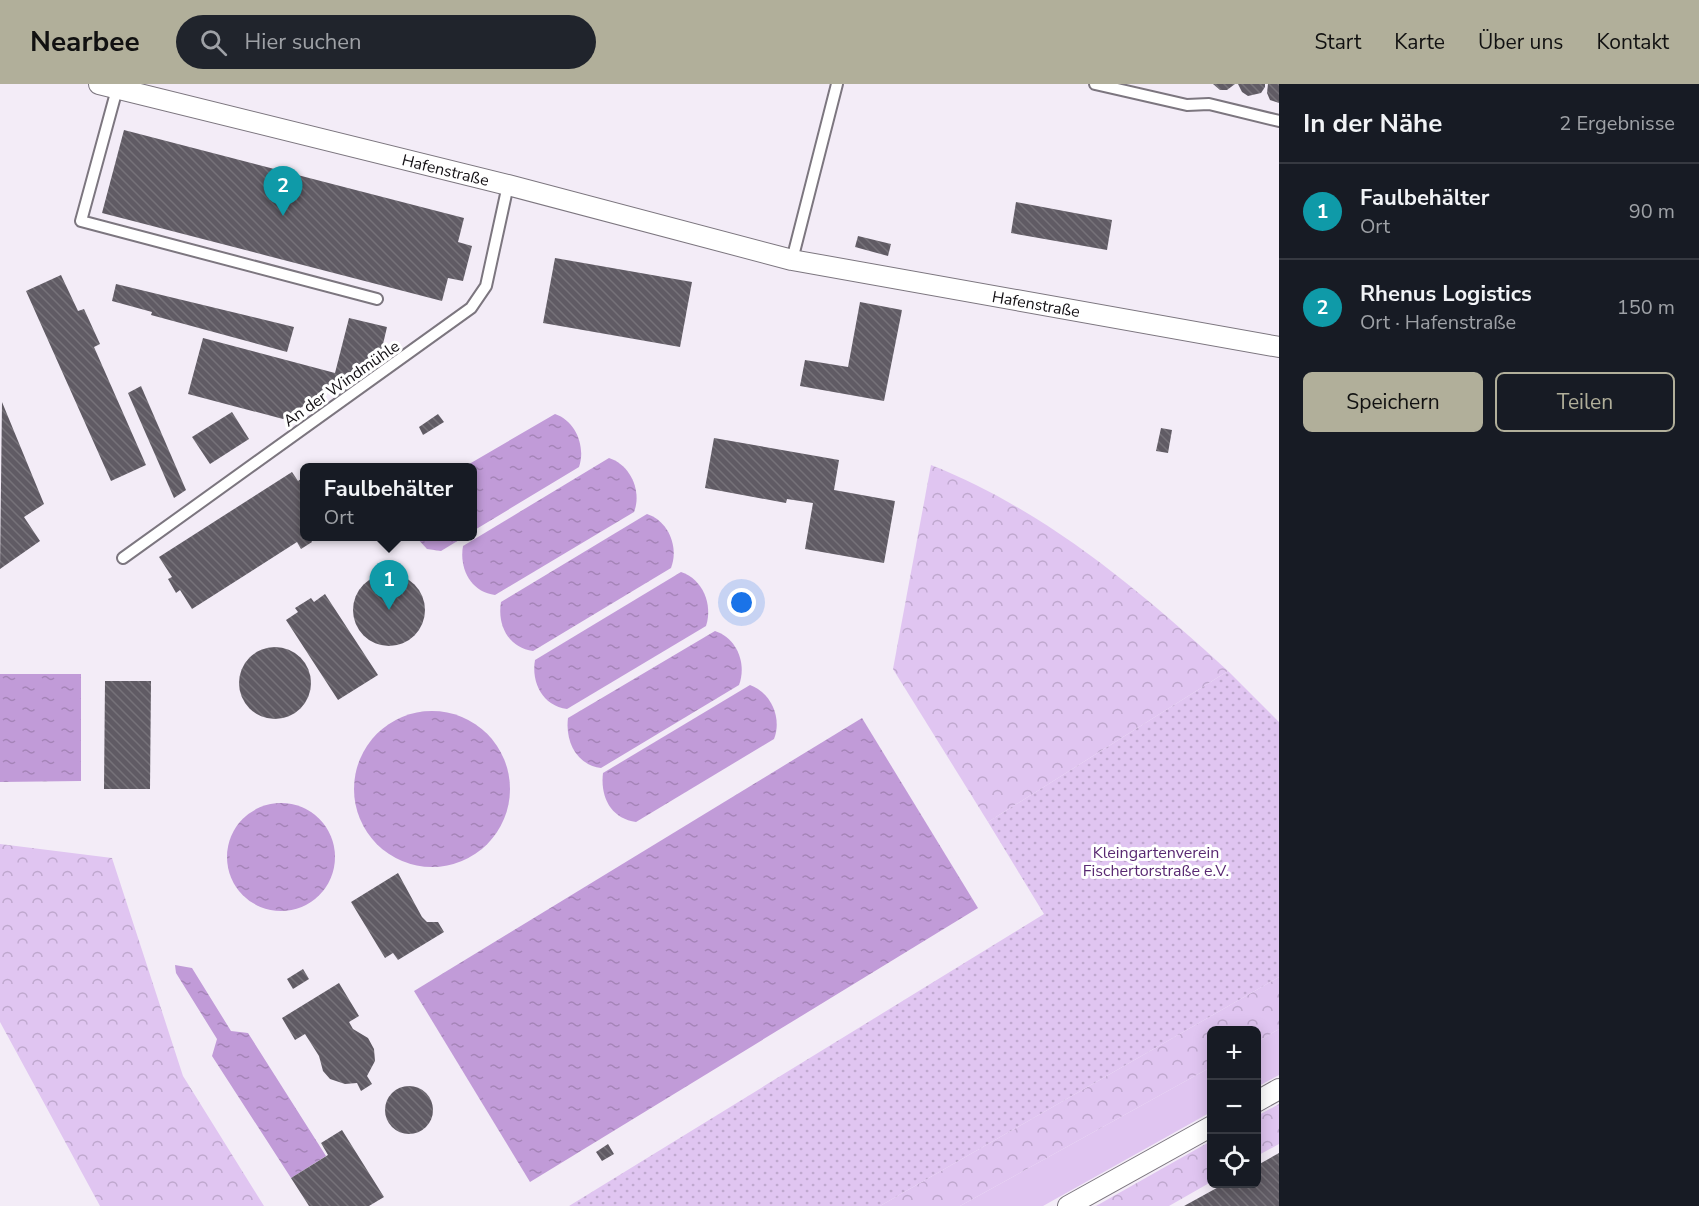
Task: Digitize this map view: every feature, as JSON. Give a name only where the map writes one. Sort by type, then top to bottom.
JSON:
[{"type":"street","name":"Hafenstraße","points":[[108,86],[508,185],[792,260],[1279,346]]},
{"type":"street","points":[[1261,1100],[1279,1089]]},
{"type":"street","points":[[1068,1206],[1207,1129]]},
{"type":"lane","points":[[792,260],[837,84]]},
{"type":"lane","points":[[1095,84],[1187,105],[1209,104],[1279,121]]},
{"type":"lane","points":[[108,86],[81,221],[377,299]]},
{"type":"lane","name":"An der Windmühle","points":[[123,558],[471,308],[486,286],[508,185]]},
{"type":"green space","points":[[931,465],[973,483],[1051,528],[1125,582],[1228,671],[988,822],[893,669]]},
{"type":"green space","name":"Kleingartenverein Fischertorstraße e.V.","points":[[1228,671],[1279,722],[1279,977],[880,1206],[569,1206],[1044,914],[988,822]]},
{"type":"green space","points":[[0,844],[112,858],[183,1076],[264,1206],[100,1206],[0,1022]]},
{"type":"green space","points":[[1279,977],[1279,1029],[1261,1040],[1261,1026],[1207,1026],[1207,1069],[960,1206],[880,1206]]},
{"type":"green space","points":[[1279,1029],[1279,1075],[1261,1085],[1261,1080],[1261,1040]]},
{"type":"green space","points":[[1207,1069],[1207,1114],[1043,1206],[960,1206]]},
{"type":"green space","points":[[1279,1104],[1279,1144],[1261,1154],[1261,1134],[1261,1114]]},
{"type":"green space","points":[[1207,1143],[1207,1184],[1169,1206],[1096,1206]]},
{"type":"water","points":[[555,414],[569,422],[580,443],[579,467],[477,529],[477,463],[471,463]]},
{"type":"water","points":[[609,458],[623,467],[633,480],[637,496],[634,512],[495,595],[479,589],[468,578],[465,571],[463,546],[471,541],[477,541],[477,538]]},
{"type":"water","points":[[647,514],[661,523],[670,536],[674,552],[671,568],[533,651],[511,641],[503,627],[501,602]]},
{"type":"water","points":[[420,541],[457,541],[441,551],[427,549]]},
{"type":"water","points":[[681,572],[695,580],[704,594],[708,610],[706,626],[567,709],[545,698],[537,685],[535,660]]},
{"type":"water","points":[[715,631],[729,639],[738,653],[742,669],[739,685],[601,768],[579,757],[571,744],[568,718]]},
{"type":"water","points":[[0,674],[81,674],[81,781],[0,782]]},
{"type":"water","points":[[750,685],[764,694],[773,708],[777,723],[774,739],[636,822],[627,820],[614,812],[603,790],[603,773]]},
{"type":"water","points":[[432,711],[462,717],[487,734],[504,759],[510,789],[504,819],[487,844],[462,861],[432,867],[402,861],[377,844],[360,819],[354,789],[360,759],[377,734],[402,717]]},
{"type":"water","points":[[862,718],[978,908],[530,1182],[414,991]]},
{"type":"water","points":[[281,803],[302,807],[319,819],[331,836],[335,857],[331,878],[319,895],[302,907],[281,911],[260,907],[243,895],[231,878],[227,857],[231,836],[243,819],[260,807]]},
{"type":"water","points":[[175,965],[192,968],[231,1031],[248,1033],[326,1156],[291,1178],[212,1056],[217,1039],[176,973]]},
{"type":"building","points":[[1213,84],[1235,84],[1227,90],[1220,90]]},
{"type":"building","points":[[1238,84],[1265,84],[1265,87],[1261,93],[1248,96],[1242,92]]},
{"type":"building","points":[[1268,84],[1279,84],[1279,103],[1270,100],[1267,93]]},
{"type":"building","points":[[124,130],[464,218],[458,242],[472,246],[463,281],[448,278],[442,301],[102,213]]},
{"type":"building","points":[[1016,202],[1112,220],[1107,250],[1011,233]]},
{"type":"building","points":[[858,236],[891,244],[888,256],[855,247]]},
{"type":"building","points":[[555,258],[692,282],[680,347],[543,323]]},
{"type":"building","points":[[61,275],[78,311],[84,309],[100,344],[94,347],[146,465],[111,481],[26,291]]},
{"type":"building","points":[[116,284],[294,327],[287,352],[151,315],[152,312],[112,301]]},
{"type":"building","points":[[860,302],[902,310],[884,401],[800,386],[805,360],[848,367]]},
{"type":"building","points":[[349,318],[387,327],[380,357],[283,419],[188,394],[203,338],[335,373]]},
{"type":"building","points":[[141,386],[186,490],[174,498],[128,393]]},
{"type":"building","points":[[2,402],[44,504],[24,517],[40,541],[0,569]]},
{"type":"building","points":[[232,412],[249,439],[210,464],[192,437]]},
{"type":"building","points":[[438,414],[444,422],[423,435],[419,427]]},
{"type":"building","points":[[1161,428],[1172,430],[1168,453],[1156,451]]},
{"type":"building","points":[[714,438],[839,460],[834,490],[895,501],[884,563],[805,549],[813,503],[787,499],[786,503],[705,488]]},
{"type":"building","points":[[292,472],[298,481],[300,480],[300,541],[312,542],[301,549],[297,542],[192,609],[180,590],[176,593],[168,579],[172,577],[159,557]]},
{"type":"building","points":[[396,574],[415,584],[423,596],[425,610],[423,624],[415,636],[403,644],[382,646],[363,636],[355,624],[353,603],[363,584],[375,576]]},
{"type":"building","points":[[325,594],[378,675],[338,700],[286,620],[298,612],[295,608],[311,598],[314,602]]},
{"type":"building","points":[[282,647],[301,657],[309,669],[311,683],[309,697],[301,709],[289,717],[268,719],[249,709],[241,697],[239,676],[249,657],[261,649]]},
{"type":"building","points":[[105,681],[151,681],[150,789],[104,789]]},
{"type":"building","points":[[398,873],[422,917],[427,922],[438,922],[444,932],[398,960],[393,953],[385,958],[351,902]]},
{"type":"building","points":[[303,969],[309,979],[293,989],[287,979]]},
{"type":"building","points":[[339,983],[359,1016],[349,1022],[353,1029],[368,1038],[374,1049],[375,1061],[367,1076],[372,1084],[361,1091],[357,1083],[345,1084],[330,1079],[323,1071],[319,1056],[305,1034],[295,1040],[282,1018]]},
{"type":"building","points":[[404,1086],[414,1086],[426,1093],[433,1105],[433,1115],[426,1127],[414,1134],[404,1134],[389,1123],[385,1115],[385,1105],[396,1090]]},
{"type":"building","points":[[342,1130],[384,1197],[369,1206],[309,1206],[291,1178],[328,1155],[321,1143]]},
{"type":"building","points":[[608,1144],[614,1154],[602,1161],[596,1152]]},
{"type":"building","points":[[1279,1153],[1279,1206],[1184,1206],[1217,1188],[1261,1188],[1261,1163]]},
{"type":"place","name":"Rhenus Logistics","points":[[283,216]]},
{"type":"place","name":"Faulbehälter","points":[[389,610]]}]
